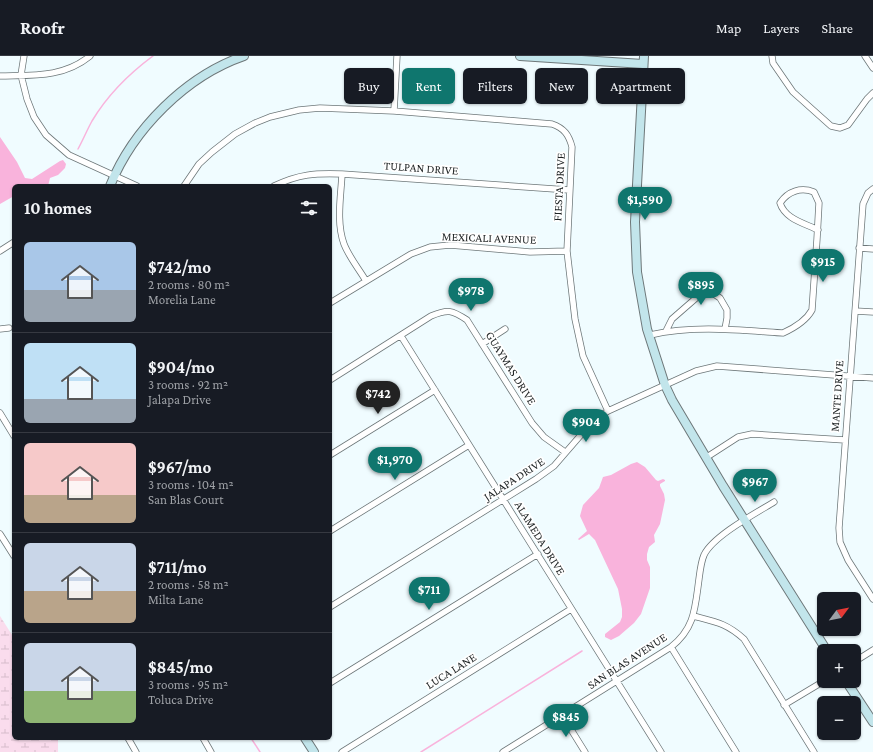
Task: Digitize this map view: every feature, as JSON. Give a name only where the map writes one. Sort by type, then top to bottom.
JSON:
[{"type":"street","points":[[24,56],[21,75],[30,108],[46,135],[69,155],[133,184]]},
{"type":"street","points":[[0,76],[48,75],[77,65],[90,56]]},
{"type":"street","points":[[111,184],[114,175],[137,138],[166,104],[189,85],[211,71],[244,56]]},
{"type":"street","points":[[394,111],[396,56]]},
{"type":"street","points":[[520,56],[644,60],[635,222],[637,272],[650,335],[665,385],[672,400],[723,486],[746,520],[823,644]]},
{"type":"street","points":[[772,56],[773,63],[793,92],[831,126],[840,128],[848,125],[873,93]]},
{"type":"street","points":[[865,56],[873,68]]},
{"type":"street","name":"FIESTA DRIVE","points":[[185,184],[200,164],[235,134],[270,117],[294,111],[320,108],[394,111],[552,124],[558,126],[569,137],[572,147],[566,251],[575,319],[584,356],[608,411]]},
{"type":"street","name":"TULPAN DRIVE","points":[[279,184],[296,177],[317,173],[569,190]]},
{"type":"street","points":[[342,174],[340,220],[341,235],[347,251],[366,281]]},
{"type":"street","name":"MANTE DRIVE","points":[[873,189],[868,193],[862,204],[839,528],[840,542],[848,560],[873,599]]},
{"type":"street","points":[[650,335],[666,332],[725,329],[783,333],[793,329],[809,316],[812,310],[818,230],[819,203],[814,192],[808,190],[799,190],[785,196],[780,203],[782,210],[787,215],[818,230]]},
{"type":"street","points":[[0,251],[12,243]]},
{"type":"street","name":"MEXICALI AVENUE","points":[[332,302],[411,254],[430,247],[450,245],[530,252],[566,251]]},
{"type":"street","points":[[859,248],[873,249]]},
{"type":"street","points":[[666,332],[672,319],[703,292],[711,292],[720,298],[727,310],[725,329]]},
{"type":"street","name":"GUAYMAS DRIVE","points":[[332,379],[431,316],[443,311],[456,312],[467,320],[532,423],[544,437],[566,452]]},
{"type":"street","points":[[855,311],[873,312]]},
{"type":"street","points":[[0,329],[9,328]]},
{"type":"street","points":[[482,344],[505,329]]},
{"type":"street","name":"ALAMEDA DRIVE","points":[[401,336],[661,752]]},
{"type":"street","name":"JALAPA DRIVE","points":[[332,606],[554,466],[593,421],[608,411],[696,371],[717,366],[873,378]]},
{"type":"street","points":[[332,454],[435,390]]},
{"type":"street","points":[[0,413],[12,433]]},
{"type":"street","points":[[707,457],[738,437],[752,434],[845,440]]},
{"type":"street","points":[[332,530],[469,445]]},
{"type":"street","name":"SAN BLAS AVENUE","points":[[503,752],[671,647],[682,638],[693,616],[704,554],[720,536],[774,502]]},
{"type":"street","points":[[0,534],[12,553]]},
{"type":"street","points":[[332,682],[538,554]]},
{"type":"street","name":"LUCA LANE","points":[[342,752],[571,608]]},
{"type":"street","points":[[693,616],[723,624],[734,630],[744,640],[814,752]]},
{"type":"street","points":[[671,647],[736,752]]},
{"type":"street","points":[[861,658],[873,650]]},
{"type":"street","points":[[784,705],[817,685]]},
{"type":"street","points":[[851,688],[873,722]]},
{"type":"street","points":[[562,715],[586,752]]},
{"type":"street","points":[[129,740],[136,752]]},
{"type":"street","points":[[204,740],[211,752]]},
{"type":"street","points":[[306,740],[314,752]]},
{"type":"green space","points":[[0,616],[12,635],[12,740],[58,740],[58,752],[0,752]]},
{"type":"shaded area","points":[[0,137],[17,162],[25,178],[32,179],[60,161],[63,160],[66,164],[65,168],[58,175],[50,178],[48,184],[12,184],[12,197],[0,204]]},
{"type":"shaded area","points":[[637,462],[645,467],[656,480],[665,480],[660,484],[660,486],[665,500],[660,524],[654,535],[655,542],[649,547],[647,554],[647,560],[650,567],[650,588],[641,614],[634,623],[619,636],[611,640],[605,637],[605,634],[620,622],[622,617],[618,589],[595,540],[589,534],[579,540],[578,539],[587,531],[580,516],[583,505],[599,488],[603,477],[611,475]]},
{"type":"waterway","points":[[78,149],[92,121],[112,94],[128,77],[153,56]]},
{"type":"waterway","points":[[421,752],[582,651]]},
{"type":"waterway","points":[[252,740],[260,752]]}]
